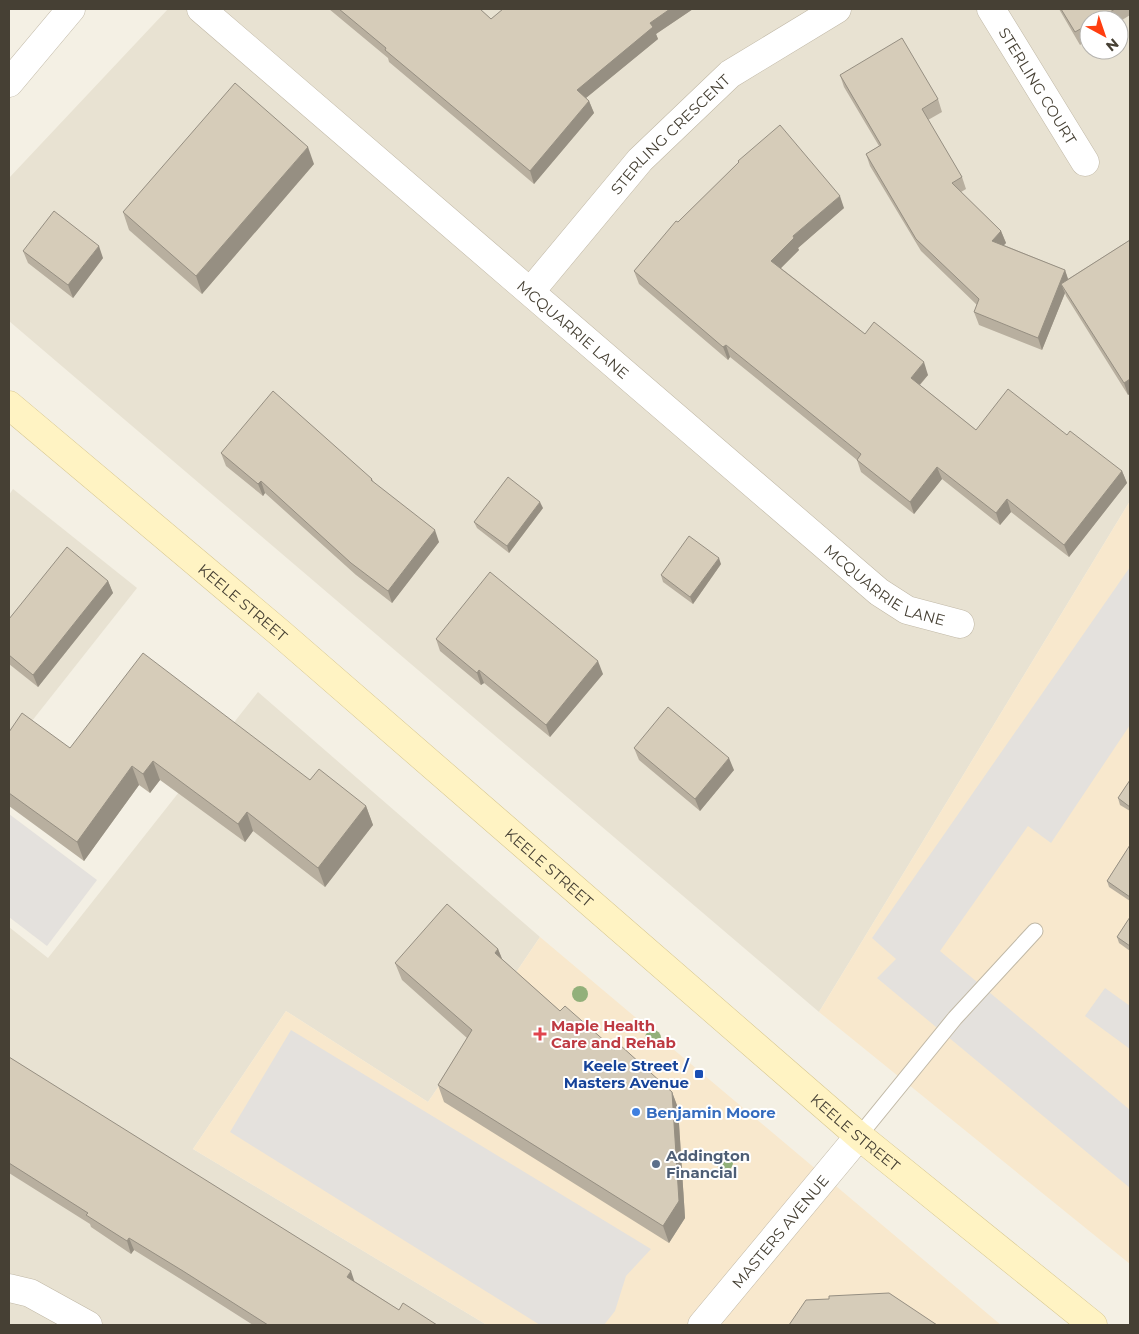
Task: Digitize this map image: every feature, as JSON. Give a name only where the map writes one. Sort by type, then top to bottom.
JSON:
[{"type":"main road","name":"KEELE STREET","points":[[9,405],[280,633],[859,1136],[1093,1325]]},
{"type":"street","points":[[9,83],[71,9]]},
{"type":"street","name":"MCQUARRIE LANE","points":[[201,9],[531,290],[879,592],[907,610],[960,624]]},
{"type":"street","name":"STERLING CRESCENT","points":[[531,290],[640,160],[730,74],[837,9]]},
{"type":"street","name":"STERLING COURT","points":[[991,9],[1085,162]]},
{"type":"street","name":"MASTERS AVENUE","points":[[702,1325],[859,1136]]},
{"type":"street","points":[[9,1288],[30,1292],[88,1325]]},
{"type":"lane","points":[[859,1136],[955,1018],[1035,931]]},
{"type":"shaded area","points":[[168,9],[1130,9],[1130,501],[819,1012],[9,321],[9,178]]},
{"type":"shaded area","points":[[13,489],[137,588],[9,750],[9,495]]},
{"type":"shaded area","points":[[1130,501],[1130,1264],[819,1012]]},
{"type":"shaded area","points":[[1130,567],[1130,725],[1051,843],[1028,826],[940,951],[1130,1110],[1130,1188],[877,978],[896,959],[872,938]]},
{"type":"shaded area","points":[[258,692],[540,937],[428,1102],[286,1011],[193,1149],[487,1325],[9,1325],[9,927],[48,958]]},
{"type":"shaded area","points":[[9,814],[97,880],[47,946],[9,917]]},
{"type":"shaded area","points":[[540,937],[1001,1325],[487,1325],[193,1149],[286,1011],[428,1102]]},
{"type":"shaded area","points":[[1105,988],[1130,1006],[1130,1049],[1085,1016]]},
{"type":"shaded area","points":[[291,1030],[651,1249],[626,1276],[615,1311],[604,1325],[540,1325],[230,1132]]},
{"type":"building","points":[[339,9],[480,9],[491,19],[503,9],[670,9],[650,23],[653,27],[577,90],[589,101],[530,171],[385,50],[386,48]]},
{"type":"building","points":[[1061,9],[1115,9],[1079,10],[1079,30],[1075,32]]},
{"type":"building","points":[[902,38],[938,99],[922,109],[962,177],[952,183],[1001,231],[992,241],[1065,270],[1038,338],[974,312],[979,299],[916,239],[866,154],[881,145],[840,75]]},
{"type":"building","points":[[235,83],[308,147],[196,276],[123,212]]},
{"type":"building","points":[[780,125],[840,196],[793,236],[794,238],[771,261],[865,334],[874,322],[924,362],[911,378],[976,430],[1008,389],[1067,435],[1070,431],[1122,471],[1064,545],[1007,499],[996,513],[937,467],[910,502],[857,460],[861,454],[726,345],[723,347],[634,271],[676,221],[678,222],[738,161]]},
{"type":"building","points":[[54,211],[99,246],[68,285],[23,251]]},
{"type":"building","points":[[1130,240],[1130,379],[1124,383],[1061,284]]},
{"type":"building","points":[[273,391],[371,480],[435,530],[388,591],[351,563],[261,481],[258,484],[221,453]]},
{"type":"building","points":[[508,477],[540,502],[507,546],[474,522]]},
{"type":"building","points":[[689,536],[719,558],[690,597],[661,575]]},
{"type":"building","points":[[67,547],[108,581],[33,675],[9,655],[9,619]]},
{"type":"building","points":[[490,572],[598,661],[546,725],[479,670],[477,673],[436,639]]},
{"type":"building","points":[[143,653],[310,780],[319,769],[366,806],[318,868],[247,812],[238,824],[153,761],[143,774],[132,766],[77,842],[9,793],[9,732],[22,713],[70,748]]},
{"type":"building","points":[[668,707],[729,758],[695,799],[634,748]]},
{"type":"building","points":[[1130,780],[1130,807],[1118,798]]},
{"type":"building","points":[[1130,845],[1130,897],[1107,881]]},
{"type":"building","points":[[447,904],[498,949],[495,953],[560,1011],[565,1006],[615,1050],[620,1045],[672,1092],[679,1201],[663,1226],[438,1085],[472,1030],[395,963]]},
{"type":"building","points":[[1130,917],[1130,946],[1117,937]]},
{"type":"building","points":[[9,1057],[351,1271],[347,1277],[399,1310],[403,1303],[437,1325],[268,1325],[129,1238],[127,1241],[86,1215],[88,1213],[9,1163]]},
{"type":"building","points":[[889,1293],[937,1325],[789,1325],[806,1300],[829,1299],[829,1296]]},
{"type":"place","name":"Maple Health Care and Rehab","points":[[540,1034]]},
{"type":"place","name":"Keele Street / Masters Avenue","points":[[699,1074]]},
{"type":"place","name":"Benjamin Moore","points":[[636,1112]]},
{"type":"place","name":"Addington Financial","points":[[656,1164]]}]
